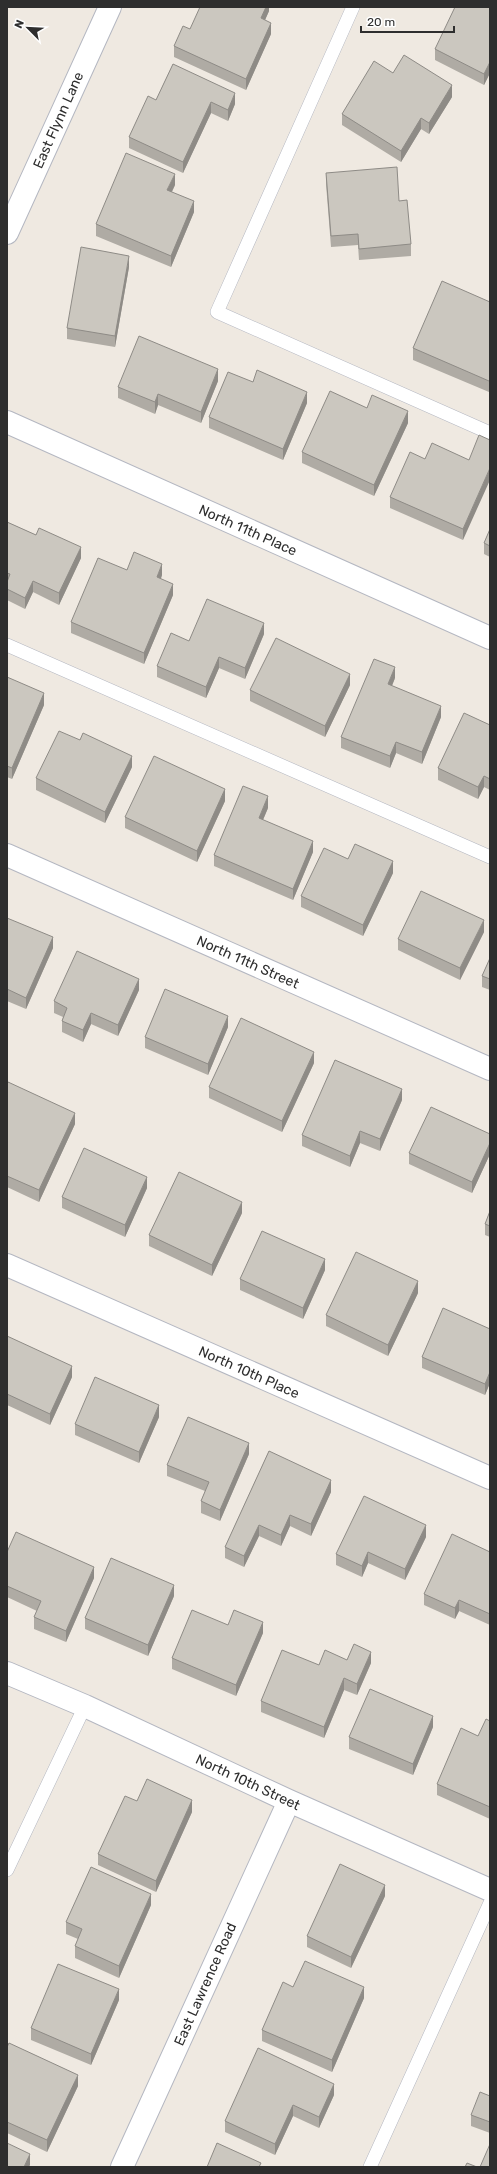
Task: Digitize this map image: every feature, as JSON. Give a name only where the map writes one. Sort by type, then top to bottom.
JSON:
[{"type":"street","name":"East Flynn Lane","points":[[7,233],[110,7]]},
{"type":"street","name":"North 11th Place","points":[[7,422],[490,638]]},
{"type":"street","name":"North 11th Street","points":[[7,855],[490,1069]]},
{"type":"street","name":"North 10th Place","points":[[7,1265],[490,1478]]},
{"type":"street","name":"North 10th Street","points":[[7,1673],[85,1706],[288,1801],[490,1890]]},
{"type":"street","name":"East Lawrence Road","points":[[122,2167],[288,1801]]},
{"type":"lane","points":[[353,7],[217,312],[490,433]]},
{"type":"lane","points":[[7,645],[490,857]]},
{"type":"lane","points":[[7,1870],[85,1706]]},
{"type":"lane","points":[[370,2167],[490,1903]]},
{"type":"building","points":[[200,7],[266,7],[261,18],[271,23],[246,79],[174,46],[183,26],[190,29]]},
{"type":"building","points":[[455,7],[490,7],[490,62],[484,74],[435,49]]},
{"type":"building","points":[[404,55],[452,85],[429,123],[421,118],[401,151],[342,114],[374,61],[393,73]]},
{"type":"building","points":[[173,64],[235,93],[228,110],[211,102],[183,162],[129,137],[148,96],[156,100]]},
{"type":"building","points":[[126,153],[175,174],[167,190],[194,201],[171,256],[96,224]]},
{"type":"building","points":[[397,167],[399,201],[407,200],[411,244],[359,249],[358,234],[331,236],[326,173]]},
{"type":"building","points":[[81,247],[129,256],[115,336],[67,328]]},
{"type":"building","points":[[442,281],[490,302],[489,381],[413,348]]},
{"type":"building","points":[[139,336],[218,369],[201,412],[158,394],[155,402],[118,387]]},
{"type":"building","points":[[257,370],[307,392],[283,449],[209,417],[228,372],[253,382]]},
{"type":"building","points":[[330,391],[367,408],[372,395],[408,411],[374,485],[302,452]]},
{"type":"building","points":[[479,435],[490,440],[490,468],[463,529],[390,497],[410,452],[425,459],[432,443],[469,460]]},
{"type":"building","points":[[7,522],[36,535],[39,528],[81,547],[59,593],[33,581],[25,598],[7,589],[7,582],[10,574],[7,573]]},
{"type":"building","points":[[490,529],[490,546],[484,543]]},
{"type":"building","points":[[134,552],[162,564],[157,577],[173,584],[144,653],[71,622],[98,558],[127,570]]},
{"type":"building","points":[[207,599],[264,623],[245,668],[219,657],[206,687],[157,666],[171,633],[189,641]]},
{"type":"building","points":[[276,638],[350,674],[325,726],[250,690]]},
{"type":"building","points":[[374,659],[395,667],[388,684],[441,706],[422,752],[396,742],[390,756],[341,737]]},
{"type":"building","points":[[7,677],[44,693],[12,768],[7,766]]},
{"type":"building","points":[[464,713],[490,725],[490,779],[484,776],[478,787],[438,768]]},
{"type":"building","points":[[59,731],[80,740],[83,733],[132,756],[105,812],[36,778]]},
{"type":"building","points":[[154,756],[225,789],[197,851],[125,817]]},
{"type":"building","points":[[243,786],[268,796],[259,818],[313,841],[293,889],[214,855]]},
{"type":"building","points":[[355,844],[393,861],[363,925],[301,896],[324,848],[348,859]]},
{"type":"building","points":[[421,891],[484,920],[460,968],[398,939]]},
{"type":"building","points":[[7,918],[53,937],[26,998],[7,989]]},
{"type":"building","points":[[77,951],[139,979],[118,1025],[91,1013],[83,1030],[62,1021],[67,1008],[54,1001]]},
{"type":"building","points":[[490,958],[490,979],[482,976]]},
{"type":"building","points":[[165,989],[228,1016],[208,1064],[145,1037]]},
{"type":"building","points":[[241,1018],[314,1052],[282,1121],[209,1087]]},
{"type":"building","points":[[335,1060],[402,1089],[380,1139],[360,1131],[350,1156],[302,1135]]},
{"type":"building","points":[[8,1082],[75,1113],[39,1190],[7,1176]]},
{"type":"building","points":[[431,1107],[490,1134],[490,1143],[472,1182],[409,1153]]},
{"type":"building","points":[[84,1148],[147,1177],[125,1225],[62,1197]]},
{"type":"building","points":[[179,1172],[242,1202],[212,1265],[149,1235]]},
{"type":"building","points":[[490,1211],[490,1226],[485,1224]]},
{"type":"building","points":[[262,1231],[325,1259],[303,1308],[240,1279]]},
{"type":"building","points":[[356,1252],[418,1281],[388,1345],[326,1315]]},
{"type":"building","points":[[443,1308],[490,1329],[490,1372],[485,1384],[422,1357]]},
{"type":"building","points":[[7,1336],[72,1366],[50,1414],[7,1394]]},
{"type":"building","points":[[95,1377],[159,1405],[139,1452],[75,1424]]},
{"type":"building","points":[[188,1417],[249,1443],[220,1510],[201,1501],[209,1482],[167,1465]]},
{"type":"building","points":[[269,1451],[331,1480],[311,1524],[290,1515],[281,1535],[259,1525],[244,1556],[225,1547]]},
{"type":"building","points":[[364,1496],[426,1525],[405,1569],[368,1552],[362,1566],[336,1554]]},
{"type":"building","points":[[16,1532],[94,1567],[66,1631],[34,1617],[41,1601],[7,1586],[7,1552]]},
{"type":"building","points":[[452,1534],[490,1552],[490,1614],[459,1600],[455,1608],[424,1594]]},
{"type":"building","points":[[111,1558],[174,1585],[148,1645],[85,1618]]},
{"type":"building","points":[[192,1610],[228,1625],[234,1610],[263,1622],[236,1685],[172,1658]]},
{"type":"building","points":[[354,1644],[371,1652],[357,1684],[344,1678],[324,1727],[261,1701],[282,1650],[319,1665],[325,1650],[347,1660]]},
{"type":"building","points":[[370,1689],[433,1716],[413,1764],[349,1737]]},
{"type":"building","points":[[486,1719],[490,1721],[490,1807],[437,1784],[461,1728],[478,1736]]},
{"type":"building","points":[[147,1779],[192,1800],[156,1881],[98,1854],[125,1796],[137,1801]]},
{"type":"building","points":[[340,1864],[385,1885],[351,1957],[307,1936]]},
{"type":"building","points":[[91,1867],[151,1894],[119,1966],[75,1946],[82,1929],[66,1922]]},
{"type":"building","points":[[305,1961],[364,1987],[332,2060],[262,2030],[283,1982],[293,1987]]},
{"type":"building","points":[[58,1964],[119,1989],[91,2054],[31,2028]]},
{"type":"building","points":[[9,2043],[78,2075],[47,2140],[7,2122],[7,2047]]},
{"type":"building","points":[[258,2048],[334,2084],[319,2117],[293,2105],[275,2144],[225,2121]]},
{"type":"building","points":[[480,2092],[490,2096],[490,2122],[471,2115]]},
{"type":"building","points":[[7,2143],[30,2154],[24,2167],[7,2167]]},
{"type":"building","points":[[217,2143],[261,2163],[259,2167],[207,2167]]},
{"type":"building","points":[[490,2144],[490,2167],[480,2167]]},
{"type":"building","points":[[467,2163],[477,2167],[465,2167]]}]
